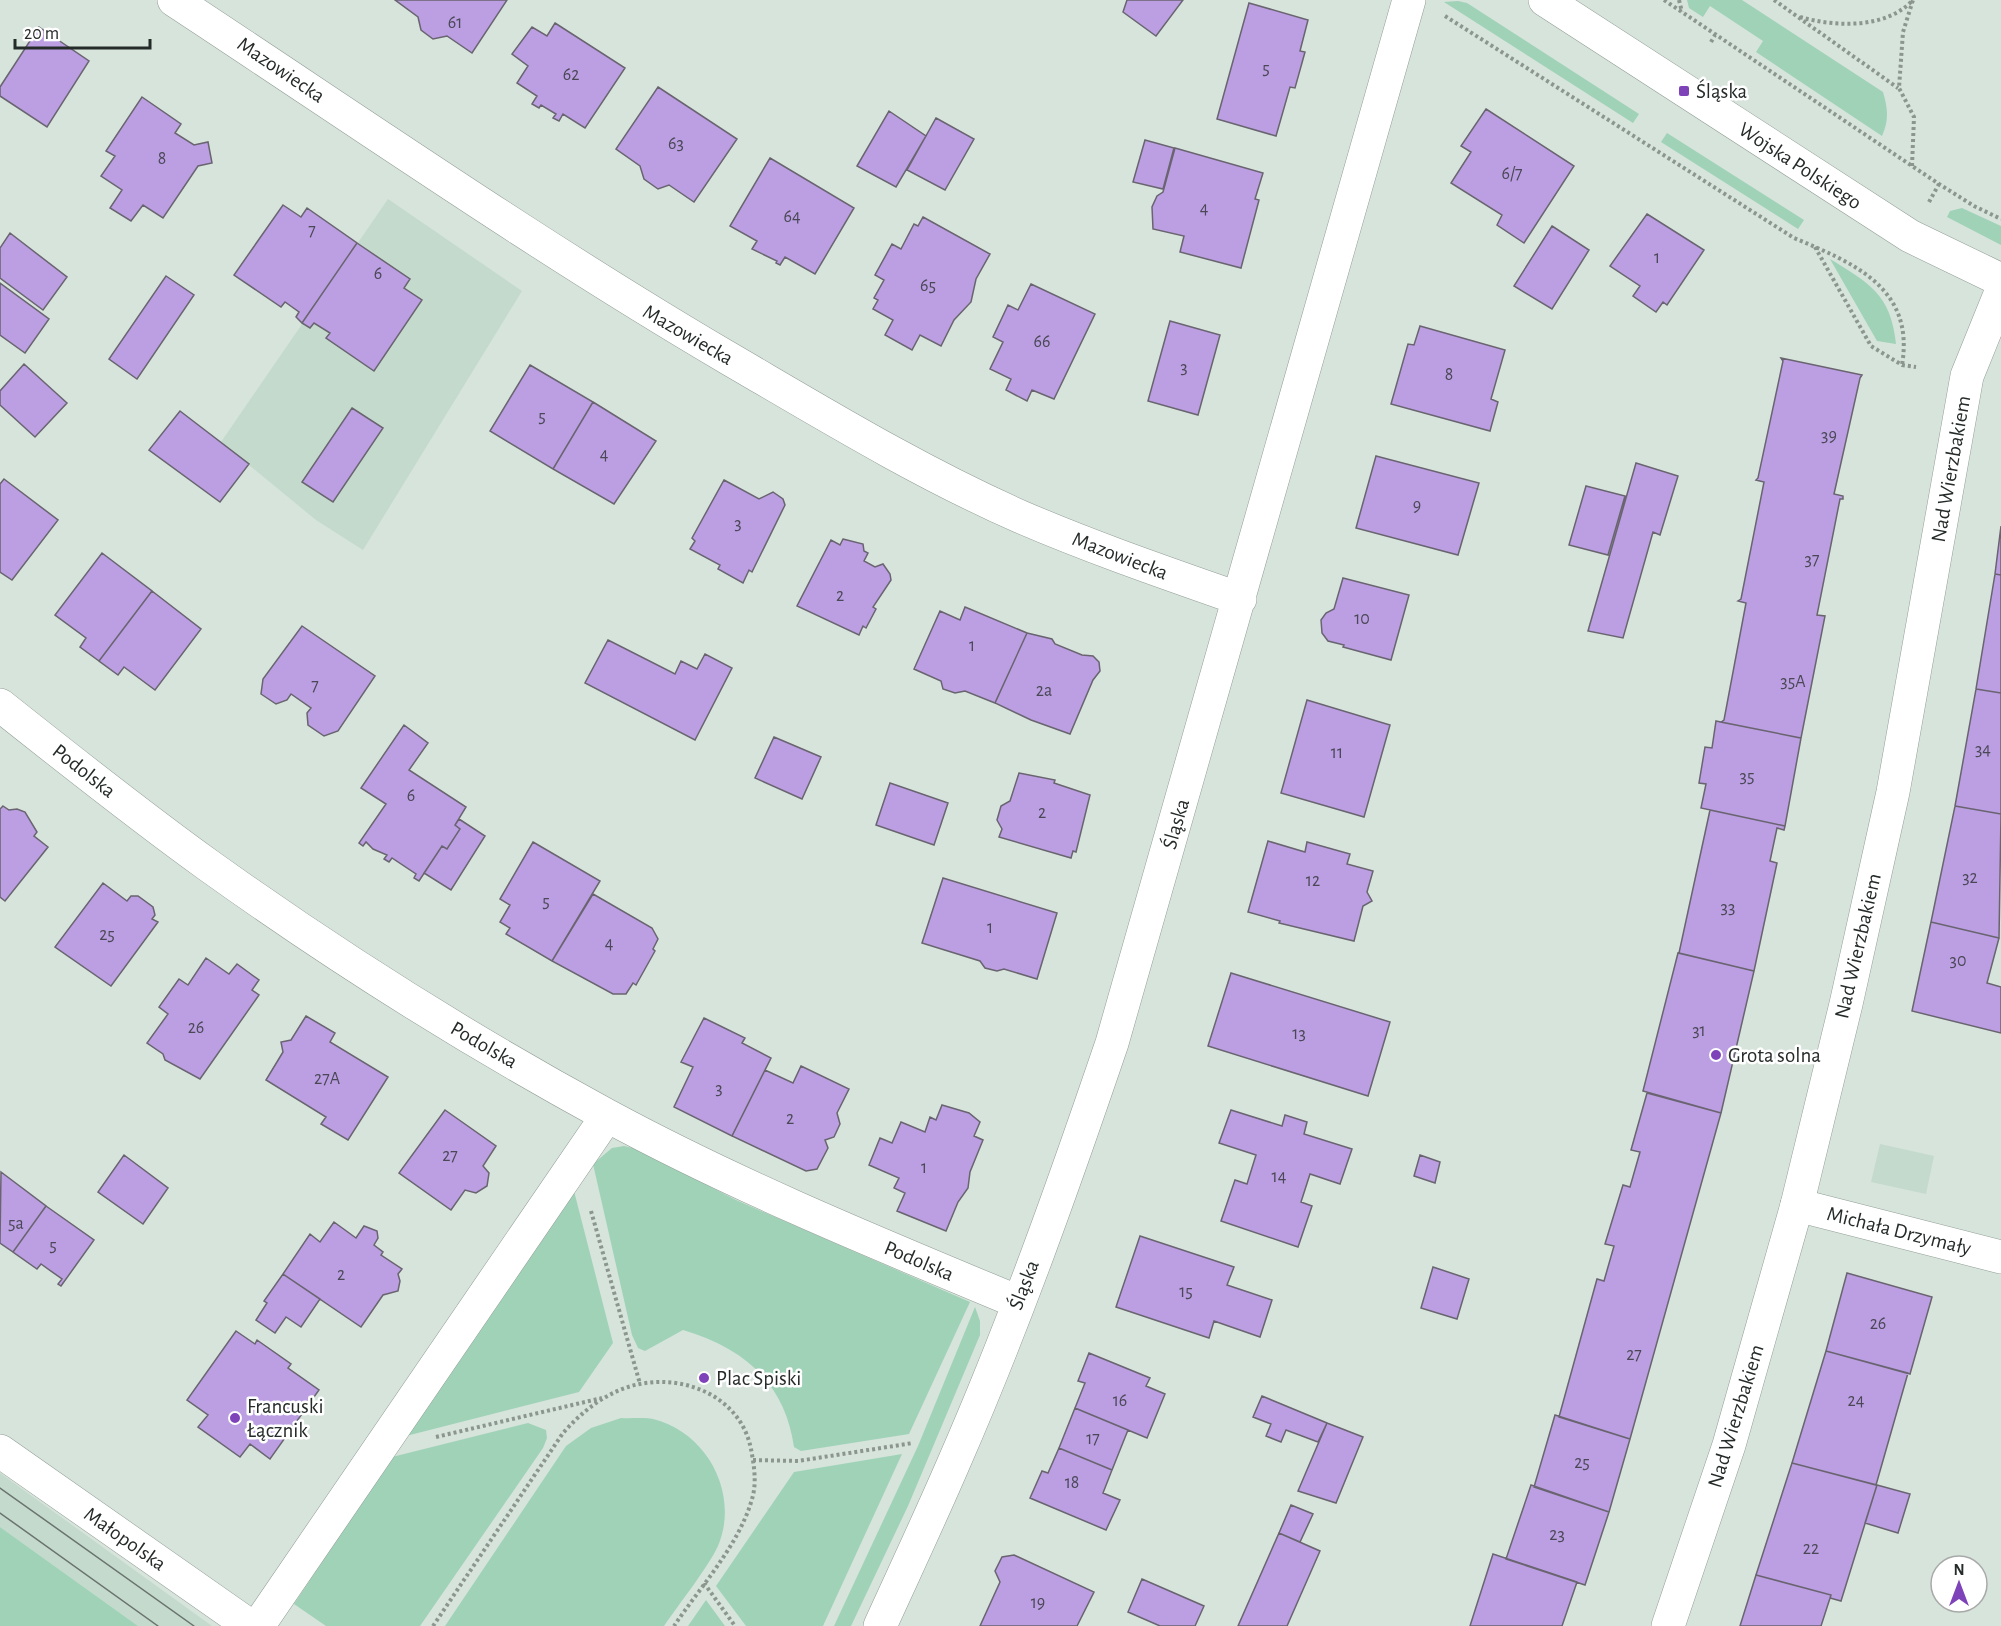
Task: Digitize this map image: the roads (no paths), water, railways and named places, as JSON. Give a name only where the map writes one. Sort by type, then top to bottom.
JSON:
[{"type":"street","name":"Mazowiecka","points":[[174,0],[589,274],[827,417],[1019,516],[1144,567],[1240,599]]},
{"type":"street","name":"Wojska Polskiego","points":[[1545,0],[1902,231],[2001,280]]},
{"type":"street","name":"Śląska","points":[[880,1626],[956,1459],[1062,1188],[1112,1043],[1240,599],[1422,5]]},
{"type":"street","name":"Nad Wierzbakiem","points":[[1668,1626],[1729,1445],[1797,1205],[1846,1004],[1893,792],[1966,376],[2001,292]]},
{"type":"street","name":"Podolska","points":[[0,705],[207,864],[356,967],[459,1031],[607,1116],[788,1205],[1018,1302]]},
{"type":"street","points":[[258,1626],[607,1116]]},
{"type":"street","name":"Michała Drzymały","points":[[1797,1205],[2001,1257]]},
{"type":"street","name":"Małopolska","points":[[0,1451],[250,1626]]},
{"type":"tram line","points":[[0,1488],[194,1626]]},
{"type":"tram line","points":[[0,1513],[158,1626]]},
{"type":"place","name":"Śląska","points":[[1684,91]]},
{"type":"place","name":"Grota solna","points":[[1716,1055]]},
{"type":"place","name":"Plac Spiski","points":[[704,1378]]},
{"type":"place","name":"Francuski Łącznik","points":[[235,1418]]}]
